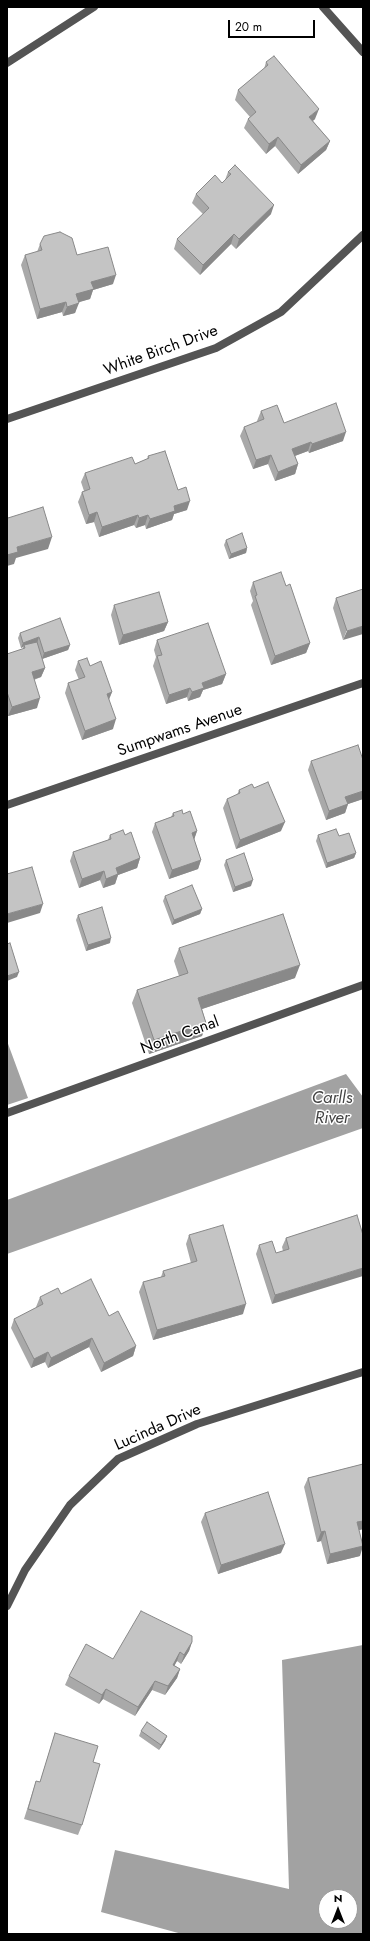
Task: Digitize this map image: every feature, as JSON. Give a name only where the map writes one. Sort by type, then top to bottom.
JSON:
[{"type":"street","points":[[7,63],[94,7]]},
{"type":"street","points":[[323,7],[363,52]]},
{"type":"street","name":"White Birch Drive","points":[[7,419],[216,348],[281,312],[363,235]]},
{"type":"street","name":"Sumpwams Avenue","points":[[7,805],[363,683]]},
{"type":"street","name":"North Canal","points":[[7,1113],[363,985]]},
{"type":"street","name":"Lucinda Drive","points":[[7,1606],[25,1570],[70,1505],[118,1459],[197,1424],[363,1372]]},
{"type":"water","points":[[7,1041],[28,1098],[7,1105]]},
{"type":"water","name":"Carlls River","points":[[346,1074],[363,1097],[363,1128],[7,1254],[7,1200]]},
{"type":"water","points":[[363,1645],[363,1934],[182,1934],[101,1912],[115,1850],[289,1889],[282,1660]]},
{"type":"building","points":[[274,56],[319,109],[309,117],[330,141],[301,165],[278,137],[269,144],[248,119],[256,112],[238,90],[268,65],[266,62]]},
{"type":"building","points":[[235,165],[274,205],[239,239],[234,234],[203,265],[177,239],[209,208],[196,194],[215,175],[222,183],[231,174],[228,172]]},
{"type":"building","points":[[60,232],[72,238],[77,255],[108,247],[116,275],[91,282],[94,289],[76,294],[79,303],[67,307],[66,302],[40,309],[25,255],[42,250],[40,244],[44,236]]},
{"type":"building","points":[[336,403],[346,432],[312,444],[311,442],[292,449],[298,464],[278,472],[271,455],[256,460],[244,427],[264,419],[261,411],[277,405],[284,423]]},
{"type":"building","points":[[165,451],[178,490],[186,487],[190,501],[174,506],[175,511],[150,519],[148,515],[139,518],[138,515],[102,527],[97,512],[89,515],[82,492],[90,489],[85,473],[132,457],[135,464],[149,458],[148,456]]},
{"type":"building","points":[[43,507],[52,537],[17,547],[18,552],[7,555],[7,516],[8,518]]},
{"type":"building","points":[[242,533],[247,548],[231,554],[226,540]]},
{"type":"building","points":[[281,572],[286,586],[290,584],[310,643],[275,656],[255,596],[257,595],[253,582]]},
{"type":"building","points":[[363,589],[363,626],[347,631],[336,598]]},
{"type":"building","points":[[159,592],[168,622],[123,635],[114,605]]},
{"type":"building","points":[[60,618],[70,645],[44,653],[39,637],[23,643],[20,633]]},
{"type":"building","points":[[208,623],[226,674],[202,683],[204,688],[192,692],[190,688],[169,695],[157,656],[162,655],[157,640]]},
{"type":"building","points":[[37,642],[45,668],[32,672],[40,698],[12,707],[7,692],[7,654],[25,648],[24,645]]},
{"type":"building","points":[[87,658],[90,666],[101,661],[112,692],[107,694],[116,719],[85,731],[68,683],[85,677],[78,661]]},
{"type":"building","points":[[358,745],[363,760],[363,791],[345,797],[348,804],[329,811],[311,761]]},
{"type":"building","points":[[268,782],[285,822],[240,840],[227,799],[240,793],[239,790],[252,784],[254,788]]},
{"type":"building","points":[[182,810],[183,814],[190,811],[197,831],[192,833],[201,860],[172,870],[155,823],[174,816],[173,813]]},
{"type":"building","points":[[336,829],[339,836],[349,833],[356,853],[327,863],[318,835]]},
{"type":"building","points":[[123,830],[125,835],[131,832],[140,858],[116,868],[118,874],[106,879],[104,871],[82,879],[73,852],[111,839],[110,835]]},
{"type":"building","points":[[244,853],[253,880],[235,887],[226,860]]},
{"type":"building","points":[[32,867],[43,904],[7,914],[7,874]]},
{"type":"building","points":[[192,885],[202,909],[174,920],[165,896]]},
{"type":"building","points":[[102,907],[111,938],[88,945],[78,915]]},
{"type":"building","points":[[283,914],[300,965],[198,998],[206,1023],[154,1040],[137,990],[188,973],[179,948]]},
{"type":"building","points":[[10,943],[19,972],[7,976],[7,944]]},
{"type":"building","points":[[357,1215],[363,1235],[363,1268],[275,1295],[259,1245],[272,1241],[276,1253],[289,1249],[286,1238]]},
{"type":"building","points":[[223,1225],[246,1304],[157,1330],[143,1282],[165,1276],[163,1271],[197,1261],[189,1235]]},
{"type":"building","points":[[91,1279],[109,1316],[118,1311],[136,1346],[104,1363],[92,1338],[51,1358],[48,1352],[34,1359],[14,1319],[43,1304],[40,1297],[58,1288],[61,1294]]},
{"type":"building","points":[[363,1464],[363,1521],[357,1522],[363,1546],[330,1554],[325,1531],[321,1532],[308,1478]]},
{"type":"building","points":[[268,1492],[285,1544],[221,1565],[205,1513]]},
{"type":"building","points":[[141,1611],[192,1636],[192,1642],[184,1655],[180,1652],[173,1665],[180,1669],[168,1686],[155,1681],[138,1707],[106,1689],[102,1695],[69,1676],[86,1644],[113,1659]]},
{"type":"building","points":[[147,1722],[167,1736],[161,1745],[141,1731]]},
{"type":"building","points":[[55,1733],[98,1746],[93,1762],[100,1764],[82,1825],[28,1809],[36,1781],[40,1782]]}]
